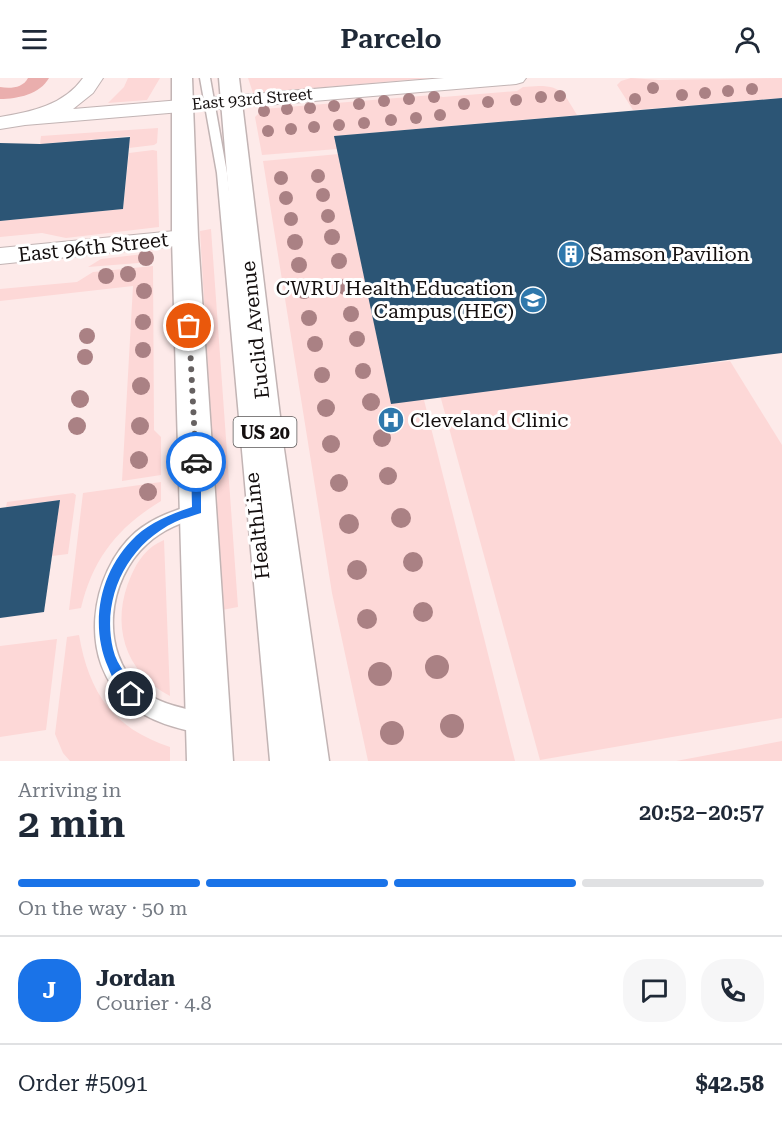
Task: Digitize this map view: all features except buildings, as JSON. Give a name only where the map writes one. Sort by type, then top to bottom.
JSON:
[{"type":"main road","points":[[207,93],[185,238],[210,761]]},
{"type":"main road","name":"Euclid Avenue","points":[[207,93],[267,449],[306,761]]},
{"type":"street","name":"East 93rd Street","points":[[25,119],[52,110],[74,99],[89,86],[93,78]]},
{"type":"street","name":"East 93rd Street","points":[[0,123],[207,93],[516,78]]},
{"type":"street","name":"East 96th Street","points":[[0,256],[185,238]]},
{"type":"lane","name":"HealthLine","points":[[205,78],[222,173],[280,761]]},
{"type":"lane","points":[[198,510],[166,521],[133,546],[117,570],[106,598],[103,630],[111,661],[131,694],[158,711],[208,724]]},
{"type":"shaded area","name":"Cleveland Clinic","points":[[0,78],[782,78],[782,761],[0,761]]},
{"type":"shaded area","points":[[28,78],[49,78],[34,92],[14,98],[0,99],[0,87],[16,87]]},
{"type":"shaded area","points":[[128,78],[160,78],[147,100],[108,103],[124,87]]},
{"type":"shaded area","points":[[248,78],[430,78],[253,93]]},
{"type":"shaded area","points":[[631,78],[659,80],[782,78],[782,98],[633,110],[617,85]]},
{"type":"shaded area","points":[[547,86],[562,93],[577,115],[335,136],[337,149],[262,155],[255,117],[263,109],[433,95],[443,97],[517,91],[523,87]]},
{"type":"shaded area","points":[[158,128],[157,143],[154,145],[129,148],[130,136],[40,144],[41,136]]},
{"type":"shaded area","points":[[157,151],[159,227],[66,238],[42,233],[0,237],[0,221],[123,209],[129,153]]},
{"type":"shaded area","points":[[339,154],[424,400],[515,761],[368,761],[332,593],[263,161]]},
{"type":"shaded area","points":[[211,229],[238,607],[222,610],[200,231]]},
{"type":"shaded area","points":[[152,253],[151,262],[88,267],[101,259]]},
{"type":"shaded area","points":[[153,266],[154,430],[161,437],[161,475],[122,481],[133,286],[0,301],[0,289],[77,282],[93,272]]},
{"type":"shaded area","points":[[730,361],[782,445],[782,718],[540,760],[440,395]]},
{"type":"shaded area","points":[[161,482],[161,501],[132,522],[109,546],[93,574],[81,608],[69,610],[83,493]]},
{"type":"shaded area","points":[[73,493],[76,495],[68,554],[52,556],[60,500],[6,507],[7,502]]},
{"type":"shaded area","points":[[164,540],[170,696],[154,686],[132,660],[125,645],[122,628],[122,611],[131,576],[148,550]]},
{"type":"shaded area","points":[[79,635],[89,674],[107,706],[133,730],[170,747],[170,761],[70,761],[63,753],[55,734],[67,637]]},
{"type":"shaded area","points":[[57,639],[46,730],[0,737],[0,646]]},
{"type":"shaded area","points":[[782,741],[782,761],[676,761]]},
{"type":"way so far","points":[[189,326],[196,462]]},
{"type":"place","name":"Samson Pavilion","points":[[571,254]]},
{"type":"place","name":"CWRU Health Education Campus (HEC)","points":[[533,300]]},
{"type":"place","name":"Cleveland Clinic","points":[[391,420]]},
{"type":"route","points":[[131,694],[120,679],[107,651],[103,630],[106,598],[121,562],[140,539],[171,519],[198,510],[196,462]]}]
